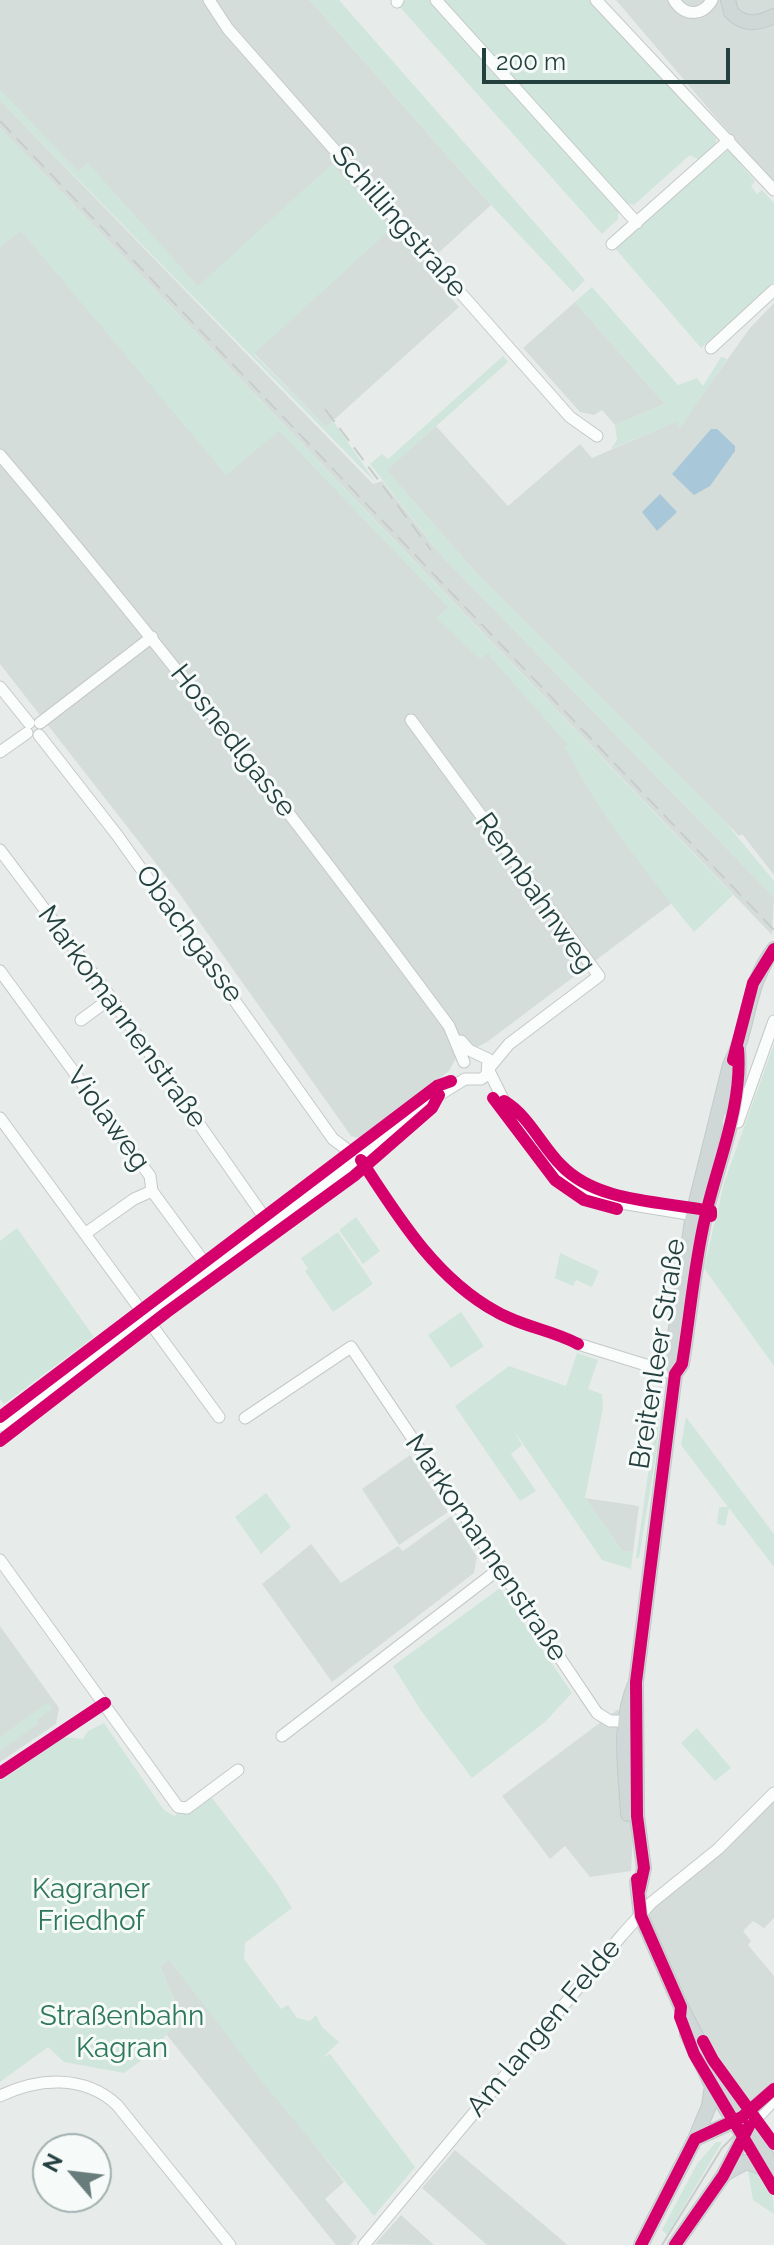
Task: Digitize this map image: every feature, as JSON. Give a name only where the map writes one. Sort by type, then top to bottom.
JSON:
[{"type":"main road","points":[[728,0],[731,12],[746,22],[774,16]]},
{"type":"main road","name":"Breitenleer Straße","points":[[742,2126],[681,2007],[641,1916],[630,1844],[631,1721],[628,1700],[636,1682],[675,1374],[671,1362],[699,1216],[723,1120],[730,1065],[738,1049],[753,983],[774,949]]},
{"type":"main road","name":"Breitenleer Straße","points":[[681,2007],[680,2017],[694,2054],[712,2086],[742,2126]]},
{"type":"main road","points":[[641,2245],[695,2139],[709,2106],[712,2086]]},
{"type":"main road","points":[[695,2139],[742,2126]]},
{"type":"main road","points":[[742,2126],[769,2168],[774,2182]]},
{"type":"main road","points":[[723,2176],[742,2126]]},
{"type":"main road","points":[[675,2245],[723,2176],[737,2163],[769,2168]]},
{"type":"street","name":"Schillingstraße","points":[[209,0],[237,38],[570,417],[597,436]]},
{"type":"street","points":[[436,0],[637,223]]},
{"type":"street","points":[[596,0],[774,190]]},
{"type":"street","points":[[674,0],[681,9],[691,13],[701,11],[712,0]]},
{"type":"street","points":[[612,244],[729,140]]},
{"type":"street","points":[[711,348],[774,290]]},
{"type":"street","name":"Hosnedlgasse","points":[[0,455],[152,637],[372,922],[454,1036],[464,1064],[474,1080],[504,1101]]},
{"type":"street","points":[[0,752],[152,637]]},
{"type":"street","name":"Obachgasse","points":[[0,687],[134,859],[352,1162]]},
{"type":"street","name":"Rennbahnweg","points":[[411,720],[599,976],[509,1044],[490,1069],[474,1080]]},
{"type":"street","name":"Markomannenstraße","points":[[0,850],[111,998],[269,1224]]},
{"type":"street","name":"Violaweg","points":[[0,971],[150,1176],[152,1191],[210,1270]]},
{"type":"street","points":[[81,1020],[111,998]]},
{"type":"street","name":"Breitenleer Straße","points":[[723,1120],[738,1122],[774,1021]]},
{"type":"street","name":"Hosnedlgasse","points":[[454,1036],[479,1054],[490,1069],[504,1101]]},
{"type":"street","name":"Rennbahnweg","points":[[464,1064],[479,1054],[509,1044]]},
{"type":"street","points":[[439,1095],[464,1064]]},
{"type":"street","points":[[0,1426],[307,1196],[325,1190],[352,1162],[439,1095],[463,1080],[474,1080]]},
{"type":"street","points":[[504,1101],[553,1167],[576,1186],[615,1202],[699,1216]]},
{"type":"street","points":[[0,1118],[219,1417]]},
{"type":"street","points":[[86,1233],[134,1199],[152,1191]]},
{"type":"street","points":[[578,1344],[675,1374]]},
{"type":"street","name":"Markomannenstraße","points":[[245,1418],[351,1347],[597,1713],[606,1720],[631,1721]]},
{"type":"street","points":[[0,1560],[181,1808],[238,1770]]},
{"type":"street","points":[[282,1736],[499,1569]]},
{"type":"street","name":"Am langen Felde","points":[[364,2245],[569,1996],[651,1903],[718,1849],[774,1793]]},
{"type":"street","points":[[0,2096],[26,2085],[62,2081],[102,2094],[117,2105],[230,2245]]},
{"type":"street","points":[[742,2126],[774,2089]]},
{"type":"street","points":[[742,2126],[774,2100]]},
{"type":"shaded area","points":[[0,0],[310,0],[491,205],[423,267],[459,307],[326,427],[0,92]]},
{"type":"shaded area","points":[[616,0],[774,0],[774,182],[719,121]]},
{"type":"shaded area","points":[[0,100],[373,484],[382,481],[440,554],[774,897],[772,935],[0,128]]},
{"type":"shaded area","points":[[58,199],[574,738],[565,747],[676,900],[487,1042],[456,1058],[449,1071],[359,1138],[351,1136],[179,893],[0,664],[0,247]]},
{"type":"shaded area","points":[[575,302],[665,404],[615,425],[602,410],[594,415],[580,412],[523,348]]},
{"type":"shaded area","points":[[774,303],[774,875],[742,834],[739,836],[478,575],[386,470],[436,426],[508,506],[580,444],[592,458],[677,421],[679,427],[750,328]]},
{"type":"shaded area","points":[[410,1455],[448,1512],[399,1545],[362,1489]]},
{"type":"shaded area","points":[[585,1498],[639,1506],[633,1552],[622,1551]]},
{"type":"shaded area","points":[[451,1516],[477,1557],[474,1573],[332,1682],[262,1584],[311,1544],[341,1583],[398,1546],[403,1551]]},
{"type":"shaded area","points":[[0,1626],[59,1708],[56,1724],[0,1762]]},
{"type":"shaded area","points":[[617,1710],[640,1713],[631,1871],[590,1877],[565,1846],[550,1859],[502,1796]]},
{"type":"shaded area","points":[[774,1787],[774,1918],[764,1928],[753,1921],[743,1931],[751,1941],[748,1945],[774,1976],[774,2083],[749,2104],[695,2055],[646,1904],[698,1865]]},
{"type":"shaded area","points":[[169,1959],[344,2182],[325,2199],[357,2237],[350,2245],[336,2245],[166,2034],[181,2017],[160,1966]]},
{"type":"shaded area","points":[[455,2150],[567,2245],[487,2245],[422,2188]]},
{"type":"shaded area","points":[[401,2215],[434,2245],[375,2244]]},
{"type":"green space","points":[[310,0],[339,0],[585,280],[573,292],[491,205]]},
{"type":"green space","points":[[405,0],[432,0],[619,208],[618,219],[602,234],[399,6]]},
{"type":"green space","points":[[441,0],[591,0],[716,138],[716,145],[699,160],[690,155],[634,205],[625,203]]},
{"type":"green space","points":[[0,89],[78,171],[88,163],[198,286],[332,164],[391,229],[254,354],[326,427],[333,421],[376,483],[0,100]]},
{"type":"green space","points":[[0,128],[733,895],[694,932],[608,820],[578,772],[565,747],[567,744],[489,656],[490,652],[480,659],[436,618],[448,607],[279,431],[226,475],[21,231],[0,247]]},
{"type":"green space","points":[[728,150],[755,181],[751,186],[757,194],[762,190],[774,203],[774,283],[701,348],[614,247]]},
{"type":"green space","points":[[592,287],[678,385],[697,378],[703,386],[721,357],[727,359],[680,428],[676,422],[611,449],[617,440],[615,425],[665,404],[575,302]]},
{"type":"green space","points":[[503,356],[508,362],[387,470],[478,575],[726,823],[774,881],[774,897],[440,554],[370,464],[382,454],[388,459]]},
{"type":"green space","points":[[774,1044],[774,1366],[704,1268],[724,1183]]},
{"type":"green space","points":[[356,1217],[380,1251],[363,1264],[339,1230]]},
{"type":"green space","points":[[17,1228],[94,1337],[4,1404],[0,1399],[0,1241]]},
{"type":"green space","points":[[338,1232],[373,1284],[333,1312],[305,1271],[308,1269],[301,1258]]},
{"type":"green space","points":[[560,1253],[599,1271],[592,1287],[576,1280],[573,1286],[555,1278]]},
{"type":"green space","points":[[461,1312],[484,1346],[451,1368],[428,1335]]},
{"type":"green space","points":[[577,1353],[598,1360],[588,1389],[602,1394],[603,1408],[585,1498],[622,1551],[633,1552],[631,1569],[602,1560],[513,1429],[522,1445],[507,1457],[511,1454],[536,1491],[520,1501],[455,1406],[509,1366],[566,1386]]},
{"type":"green space","points":[[662,1376],[657,1448],[639,1558],[636,1558]]},
{"type":"green space","points":[[686,1417],[774,1534],[774,1567],[729,1508],[725,1526],[717,1524],[719,1507],[728,1507],[681,1445]]},
{"type":"green space","points":[[266,1493],[291,1527],[261,1554],[235,1517]]},
{"type":"green space","points":[[500,1588],[572,1693],[545,1722],[472,1778],[422,1712],[393,1666]]},
{"type":"green space","points":[[48,1702],[52,1709],[37,1720],[39,1723],[0,1751],[0,1737]]},
{"type":"green space","points":[[104,1723],[164,1810],[174,1816],[204,1793],[213,1799],[292,1908],[245,1943],[244,1959],[281,2009],[288,2005],[297,2018],[310,2021],[316,2015],[322,2027],[339,2042],[323,2057],[330,2054],[415,2167],[374,2216],[263,2083],[169,1959],[160,1966],[181,2018],[150,2054],[124,2073],[64,2062],[48,2047],[0,2082],[0,1781],[64,1737],[83,1739],[88,1731]]},
{"type":"green space","points":[[697,1728],[731,1768],[715,1781],[681,1743]]},
{"type":"green space","points":[[716,2142],[722,2142],[667,2235],[662,2230],[697,2164]]},
{"type":"green space","points":[[747,2165],[766,2178],[773,2198],[774,2214],[753,2200]]},
{"type":"water","points":[[711,429],[717,429],[735,446],[735,451],[710,486],[694,495],[672,474]]},
{"type":"water","points":[[660,494],[677,512],[657,531],[642,512]]},
{"type":"tram line","points":[[662,2245],[722,2148],[774,2096]]},
{"type":"railway","points":[[0,121],[774,930]]},
{"type":"railway","points":[[325,409],[431,550]]},
{"type":"cycle path","points":[[733,1060],[753,983],[774,949]]},
{"type":"cycle path","points":[[639,1891],[644,1868],[637,1816],[636,1682],[675,1374],[682,1364],[701,1236],[733,1113],[739,1070],[738,1049]]},
{"type":"cycle path","points":[[0,1417],[437,1086],[451,1081]]},
{"type":"cycle path","points":[[0,1441],[167,1312],[354,1176],[432,1108],[439,1095]]},
{"type":"cycle path","points":[[493,1098],[555,1180],[584,1200],[617,1209]]},
{"type":"cycle path","points":[[504,1101],[521,1115],[561,1165],[593,1187],[611,1194],[711,1211],[711,1216]]},
{"type":"cycle path","points":[[361,1160],[420,1245],[455,1282],[497,1312],[578,1344]]},
{"type":"cycle path","points":[[0,1773],[105,1703]]},
{"type":"cycle path","points":[[637,1879],[641,1916],[681,2007],[680,2017],[694,2054],[774,2189]]},
{"type":"cycle path","points":[[703,2041],[713,2060],[774,2144]]},
{"type":"cycle path","points":[[641,2245],[695,2139],[742,2117],[774,2089]]},
{"type":"cycle path","points":[[675,2245],[723,2176],[749,2126]]},
{"type":"park label","name":"Kagraner Friedhof","points":[[91,1906]]},
{"type":"park label","name":"Straßenbahn Kagran","points":[[122,2033]]}]
